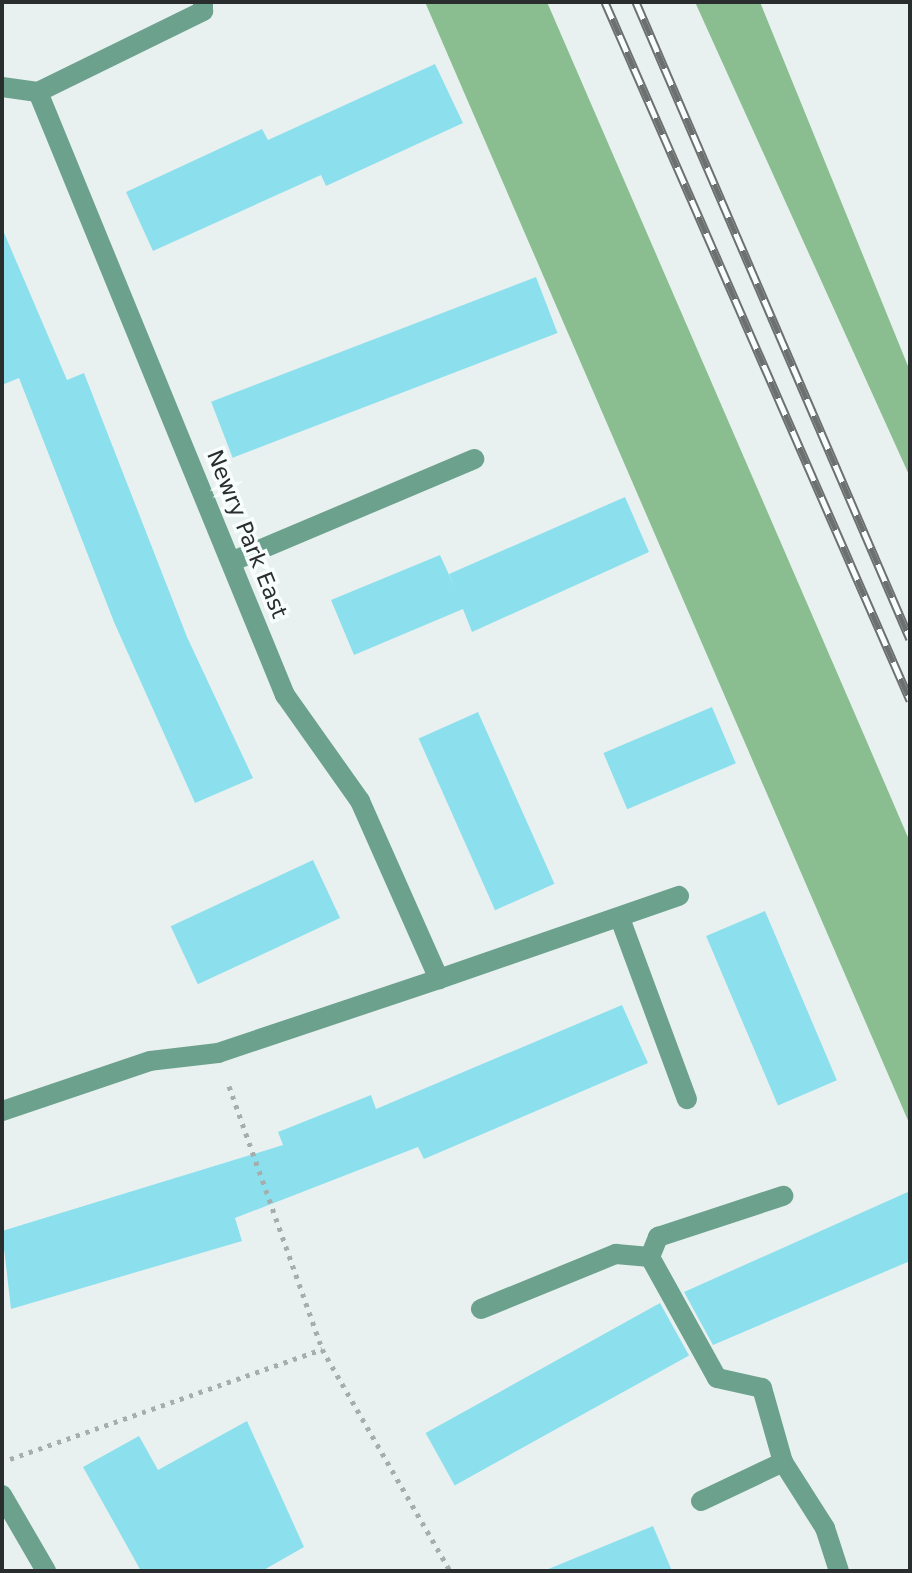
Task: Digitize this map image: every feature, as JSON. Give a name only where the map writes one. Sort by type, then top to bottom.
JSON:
[{"type":"street","points":[[2,87],[38,92],[203,11],[203,2]]},
{"type":"street","name":"Newry Park East","points":[[38,92],[233,561],[285,695],[360,801],[439,979]]},
{"type":"street","points":[[233,561],[474,459]]},
{"type":"street","points":[[2,1111],[150,1061],[218,1053],[621,921],[679,896]]},
{"type":"street","points":[[621,921],[687,1099]]},
{"type":"street","points":[[650,1257],[658,1237],[783,1196]]},
{"type":"street","points":[[481,1309],[616,1254],[650,1257]]},
{"type":"street","points":[[650,1257],[717,1378],[762,1388],[783,1462],[825,1528],[839,1571]]},
{"type":"street","points":[[701,1501],[783,1462]]},
{"type":"street","points":[[2,1495],[46,1571]]},
{"type":"path","points":[[218,1053],[322,1349],[450,1571]]},
{"type":"path","points":[[2,1462],[322,1349]]},
{"type":"green space","points":[[425,2],[547,2],[864,735],[910,842],[910,1125]]},
{"type":"green space","points":[[695,2],[760,2],[910,371],[910,477]]},
{"type":"building","points":[[435,64],[463,123],[326,186],[321,175],[153,251],[126,192],[262,129],[268,140]]},
{"type":"building","points":[[2,228],[67,380],[84,373],[187,637],[253,778],[195,803],[114,622],[19,378],[2,385]]},
{"type":"building","points":[[536,277],[558,333],[233,458],[211,402]]},
{"type":"building","points":[[625,497],[649,552],[472,632],[463,609],[354,655],[331,600],[440,555],[456,590],[449,574]]},
{"type":"building","points":[[712,707],[736,763],[627,809],[603,753]]},
{"type":"building","points":[[478,712],[554,884],[495,910],[419,738]]},
{"type":"building","points":[[313,860],[340,918],[198,984],[171,926]]},
{"type":"building","points":[[765,911],[837,1080],[778,1105],[706,936]]},
{"type":"building","points":[[622,1005],[648,1063],[424,1159],[418,1147],[235,1218],[242,1241],[11,1309],[2,1231],[283,1145],[278,1132],[371,1095],[376,1109]]},
{"type":"building","points":[[910,1191],[910,1261],[713,1345],[684,1292]]},
{"type":"building","points":[[660,1303],[689,1355],[455,1485],[426,1433]]},
{"type":"building","points":[[247,1421],[304,1547],[262,1571],[141,1571],[83,1467],[139,1436],[158,1470]]},
{"type":"building","points":[[653,1526],[672,1571],[546,1571],[546,1570]]},
{"type":"railway","points":[[605,2],[910,700]]},
{"type":"railway","points":[[636,2],[910,639]]}]
